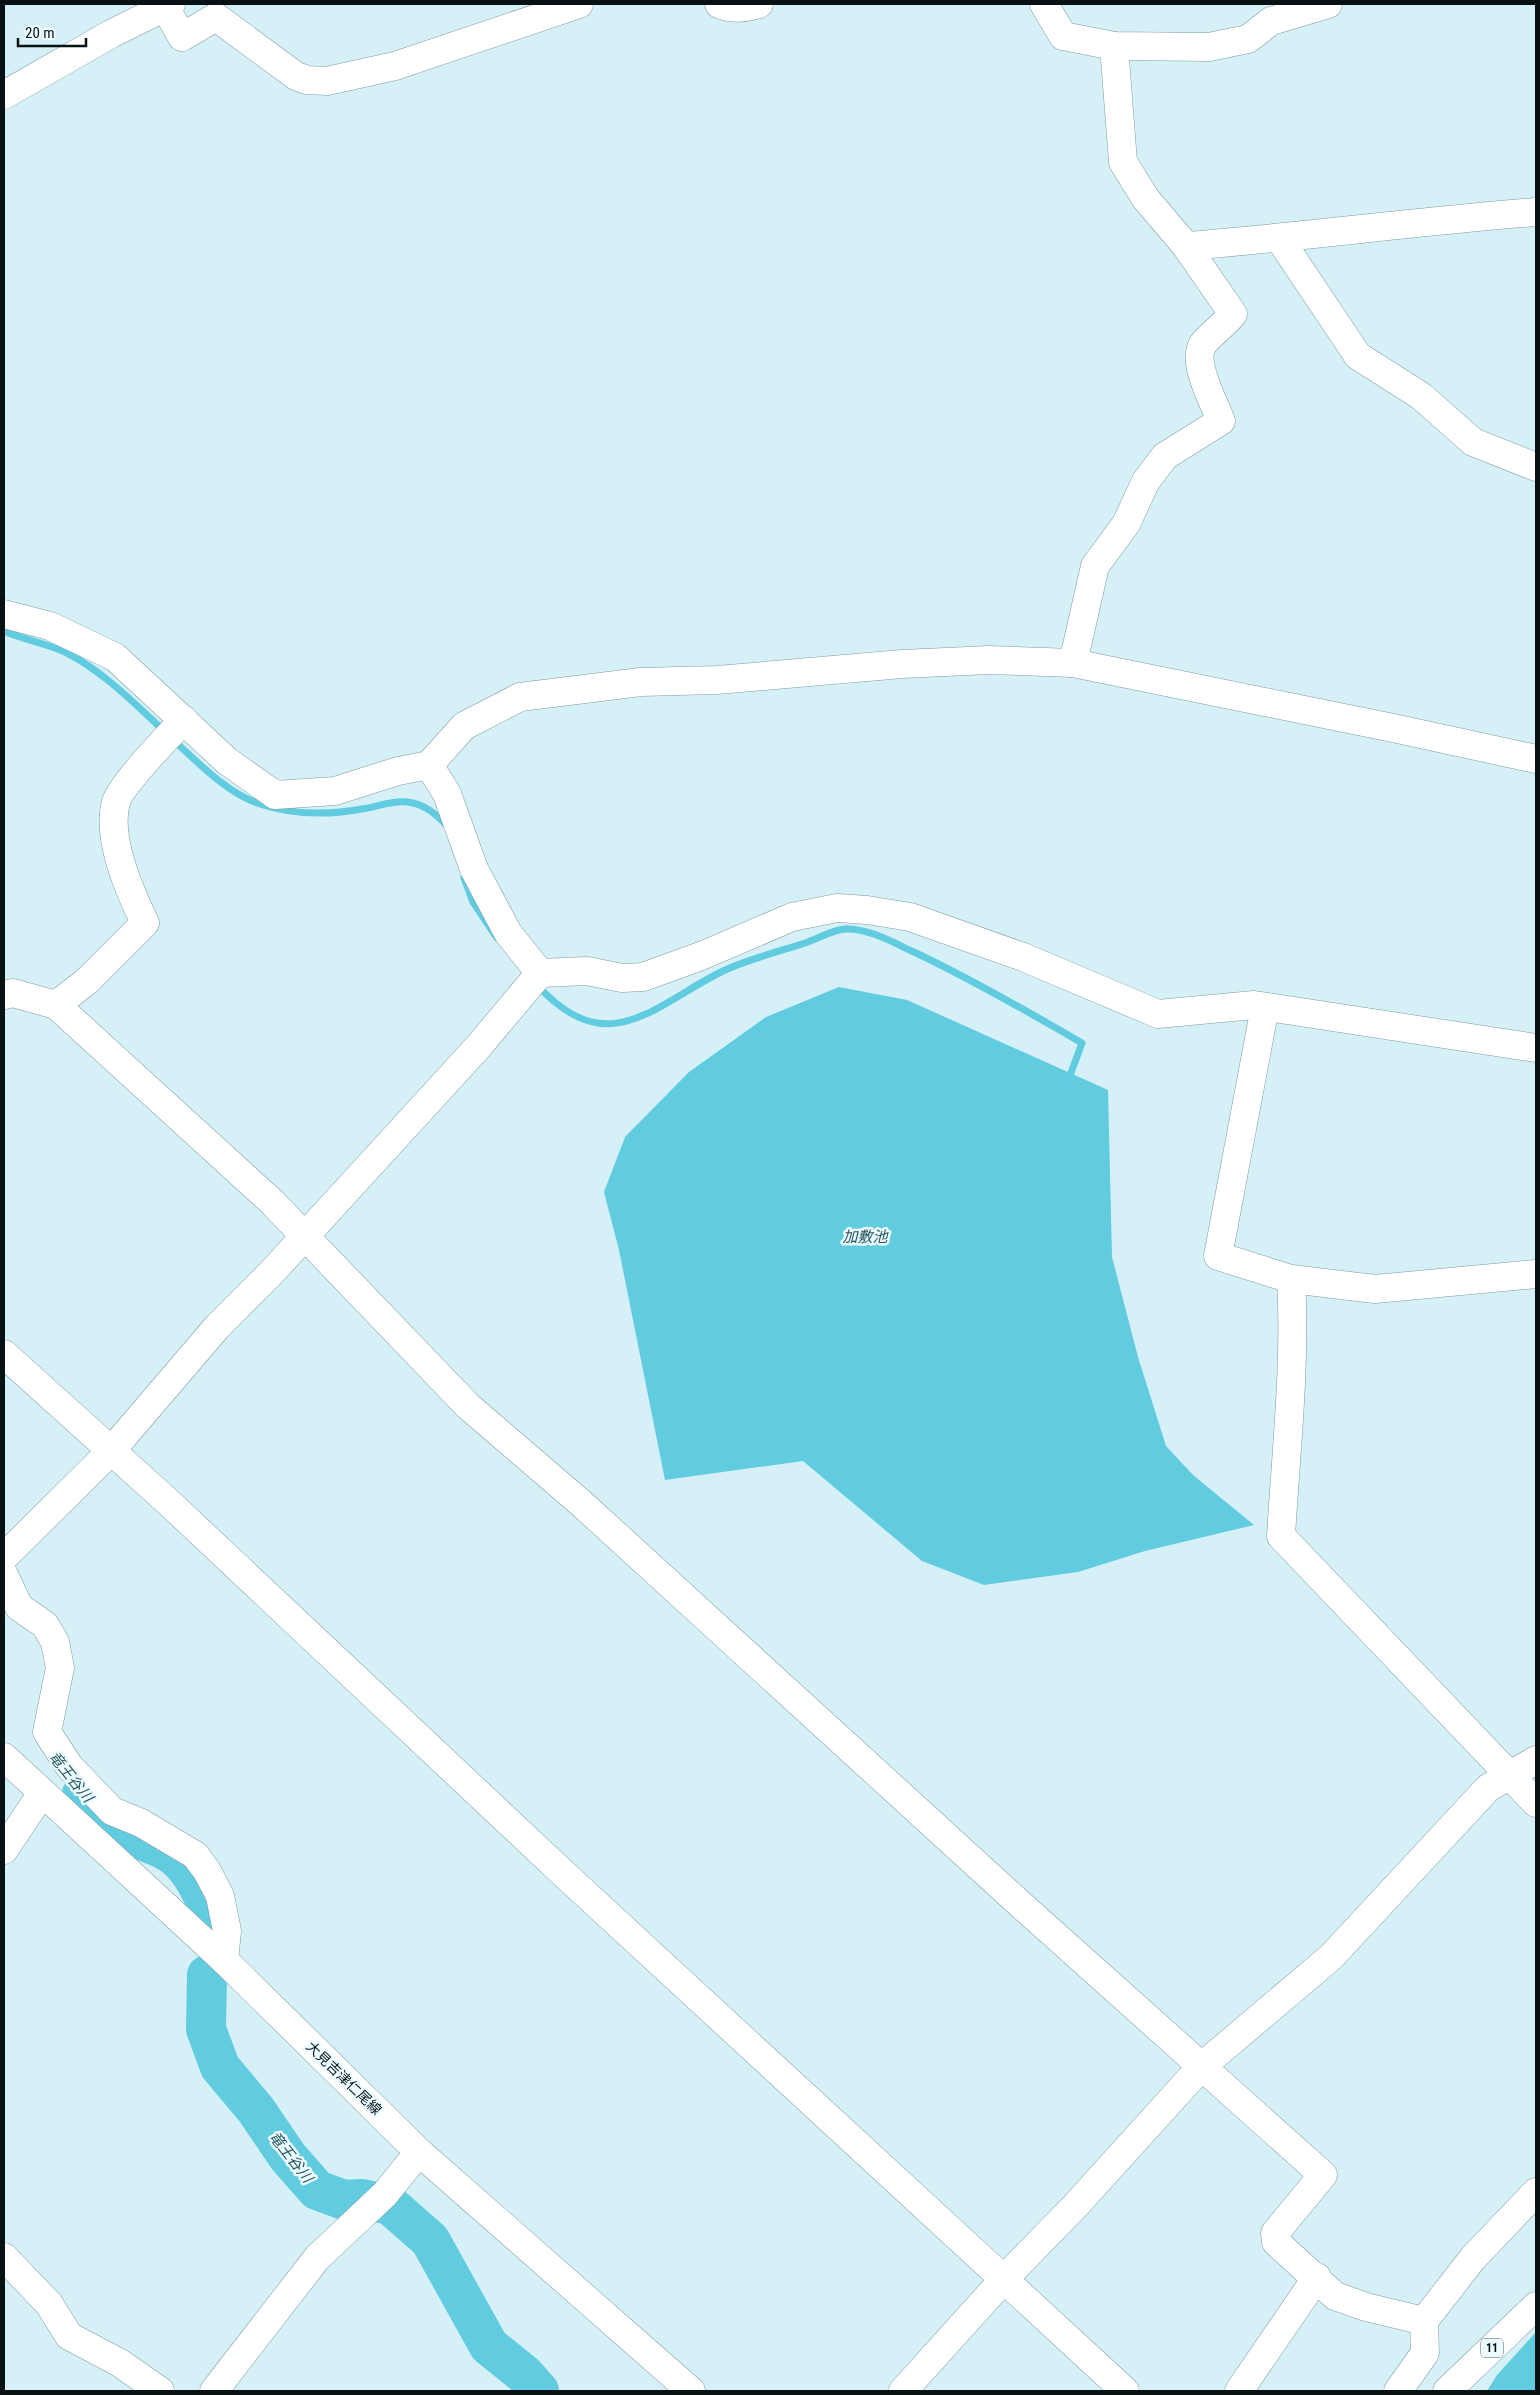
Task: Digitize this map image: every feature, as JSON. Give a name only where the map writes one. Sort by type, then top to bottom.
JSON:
[{"type":"main road","points":[[4,95],[111,34],[168,6],[182,37],[216,17],[296,76],[307,80],[327,81],[395,66],[579,4]]},
{"type":"main road","points":[[719,4],[728,8],[748,8],[759,4]]},
{"type":"main road","points":[[1044,4],[1063,36],[1114,46],[1209,47],[1248,39],[1271,21],[1328,4]]},
{"type":"main road","points":[[1073,663],[1095,566],[1126,524],[1146,481],[1165,456],[1221,420],[1201,370],[1198,353],[1204,343],[1233,314],[1186,246],[1146,199],[1123,162],[1114,46]]},
{"type":"main road","points":[[1186,246],[1536,212]]},
{"type":"main road","points":[[1280,238],[1358,356],[1421,396],[1473,442],[1536,467]]},
{"type":"main road","points":[[4,614],[50,626],[115,657],[174,730],[227,761],[276,795],[335,791],[398,771],[429,765],[464,726],[520,697],[641,682],[717,680],[902,664],[989,660],[1073,663],[1393,728],[1536,760]]},
{"type":"main road","points":[[56,1005],[87,981],[145,922],[134,900],[113,835],[116,800],[174,730]]},
{"type":"main road","points":[[429,765],[448,794],[474,869],[508,933],[540,973]]},
{"type":"main road","points":[[4,1557],[111,1451],[216,1327],[304,1236],[478,1047],[540,973],[587,972],[622,978],[643,976],[701,956],[792,917],[837,908],[910,916],[1023,957],[1158,1014],[1254,1005],[1536,1048]]},
{"type":"main road","points":[[4,995],[13,993],[56,1005],[272,1202],[468,1406],[582,1504],[617,1538],[1201,2067],[1323,2175],[1276,2233],[1276,2242],[1336,2296],[1366,2308],[1424,2321]]},
{"type":"main road","points":[[1265,1008],[1218,1256],[1291,1279],[1375,1288],[1536,1274]]},
{"type":"main road","points":[[1291,1279],[1293,1311],[1281,1536],[1536,1803]]},
{"type":"main road","points":[[4,1354],[166,1500],[557,1867],[1125,2391]]},
{"type":"main road","points":[[4,1576],[19,1607],[45,1625],[55,1642],[60,1668],[47,1732],[69,1766],[112,1811],[141,1823],[195,1855],[207,1871],[220,1896],[227,1931],[224,1960]]},
{"type":"main road","name":"大見吉津仁尾線","points":[[4,1757],[224,1960],[419,2152],[691,2391]]},
{"type":"main road","points":[[903,2391],[1201,2067],[1331,1957],[1488,1788],[1509,1774],[1536,1760]]},
{"type":"main road","points":[[4,1850],[42,1793]]},
{"type":"main road","points":[[214,2391],[316,2258],[385,2194],[419,2152]]},
{"type":"main road","points":[[1398,2391],[1425,2353],[1424,2321],[1473,2258],[1536,2192]]},
{"type":"main road","points":[[4,2257],[49,2304],[69,2336],[120,2363],[160,2391]]},
{"type":"main road","points":[[1239,2391],[1317,2277]]},
{"type":"main road","name":"11","points":[[1448,2391],[1536,2306]]},
{"type":"water","name":"加敷池","points":[[839,987],[907,1000],[1108,1090],[1112,1257],[1138,1357],[1166,1446],[1193,1475],[1254,1525],[1145,1551],[1078,1572],[984,1585],[922,1561],[803,1461],[665,1480],[619,1250],[604,1192],[625,1137],[689,1072],[766,1017]]},
{"type":"water","points":[[1536,2332],[1536,2391],[1487,2391],[1497,2375]]},
{"type":"waterway","points":[[4,631],[58,649],[92,668],[118,688],[164,731]]},
{"type":"waterway","points":[[172,739],[224,785],[260,804],[298,812],[324,813],[407,802],[430,810],[448,827]]},
{"type":"waterway","points":[[464,878],[473,902],[497,938]]},
{"type":"waterway","points":[[536,984],[562,1008],[586,1020],[608,1024],[630,1020],[652,1011],[723,971],[743,963],[835,931],[854,929],[890,941],[958,974],[1082,1043],[1068,1081]]},
{"type":"waterway","name":"竜王谷川","points":[[82,1794],[113,1824],[178,1859],[191,1874],[214,1919]]},
{"type":"waterway","name":"竜王谷川","points":[[207,1975],[206,2029],[220,2067],[256,2110],[288,2157],[317,2190],[344,2200],[362,2199],[390,2205],[430,2240],[489,2346],[524,2374],[539,2391]]}]
